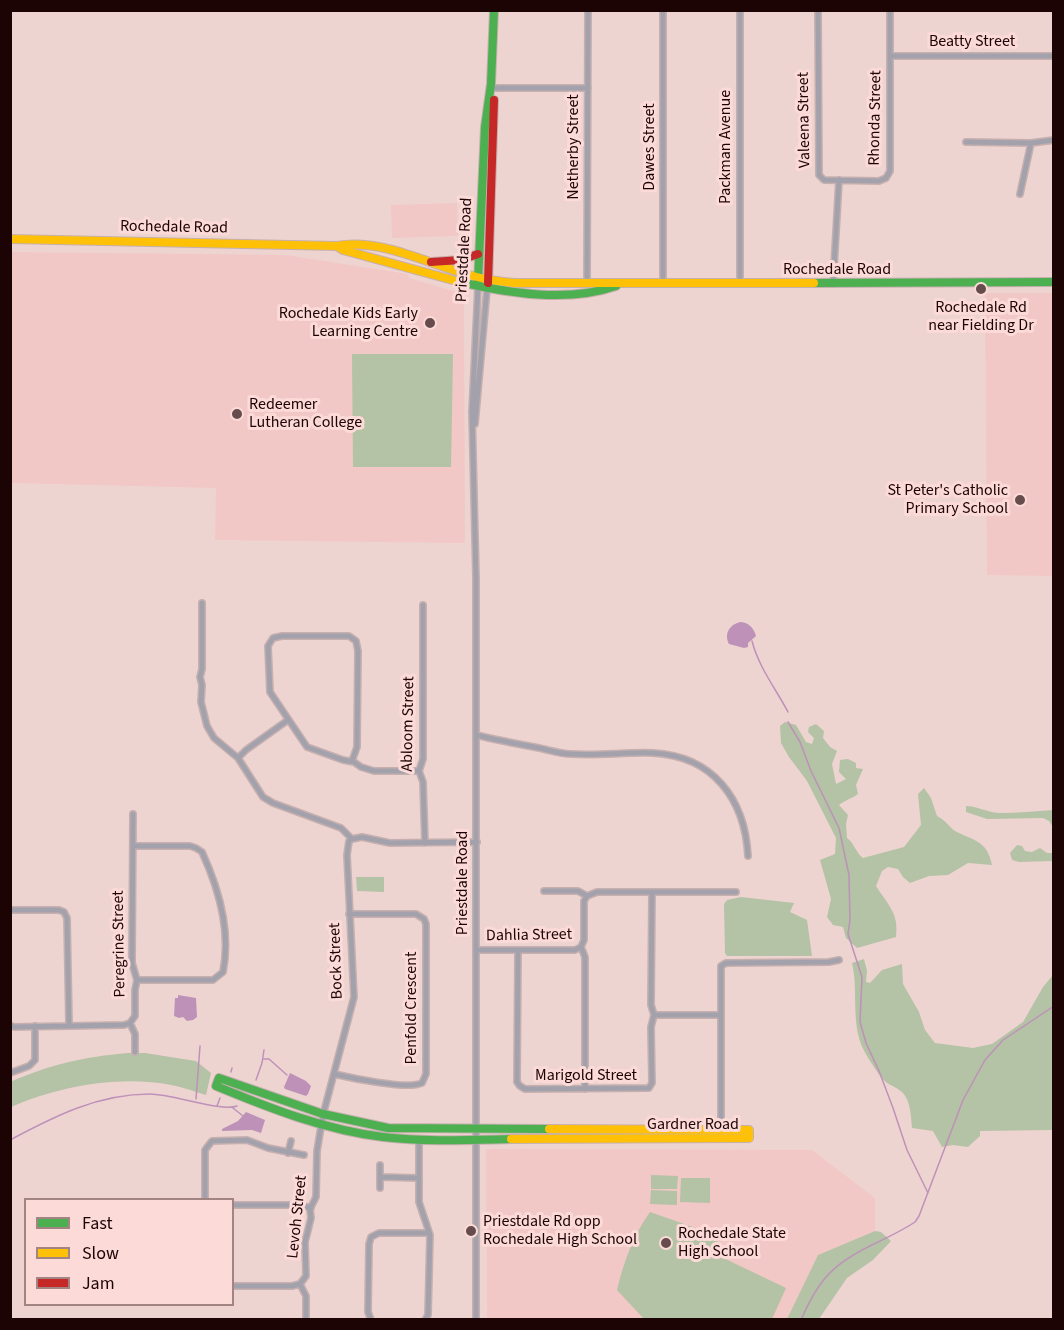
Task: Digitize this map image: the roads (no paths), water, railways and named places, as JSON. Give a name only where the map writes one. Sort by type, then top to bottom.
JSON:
[{"type":"street","name":"Priestdale Road","points":[[474,446],[488,279],[494,10]]},
{"type":"street","name":"Netherby Street","points":[[587,283],[588,10]]},
{"type":"street","name":"Dawes Street","points":[[663,10],[663,284]]},
{"type":"street","name":"Packman Avenue","points":[[740,10],[740,283]]},
{"type":"street","name":"Valeena Street","points":[[818,10],[818,170],[819,176],[824,180],[839,180]]},
{"type":"street","name":"Rhonda Street","points":[[839,180],[879,181],[886,178],[890,171],[890,10]]},
{"type":"street","name":"Beatty Street","points":[[890,56],[1053,56]]},
{"type":"street","name":"Priestdale Road","points":[[476,1320],[476,541],[472,412],[484,127],[492,88]]},
{"type":"street","points":[[492,88],[588,88]]},
{"type":"street","points":[[966,142],[1030,143],[1053,140]]},
{"type":"street","points":[[1020,194],[1030,143]]},
{"type":"street","points":[[833,284],[839,180]]},
{"type":"street","name":"Rochedale Road","points":[[10,239],[337,246],[344,243],[373,247],[478,277],[539,284],[1053,282]]},
{"type":"street","name":"Rochedale Road","points":[[337,246],[343,250],[392,261],[487,289],[559,294],[602,291],[620,285]]},
{"type":"street","points":[[427,262],[466,260],[478,254]]},
{"type":"street","points":[[202,603],[201,702],[207,726],[214,738],[238,758],[268,800],[342,828],[352,839],[362,837],[390,843],[477,842]]},
{"type":"street","name":"Abloom Street","points":[[423,605],[423,759],[419,771],[423,782],[425,843]]},
{"type":"street","points":[[352,761],[357,747],[358,651],[353,638],[277,637],[270,642],[268,687],[307,747],[352,761],[374,771],[419,771]]},
{"type":"street","points":[[238,758],[288,720]]},
{"type":"street","points":[[476,735],[568,754],[654,753],[682,758],[701,766],[718,779],[736,802],[747,837],[748,856]]},
{"type":"street","name":"Peregrine Street","points":[[133,814],[132,963],[137,980],[135,1016],[130,1023],[135,1034],[135,1052]]},
{"type":"street","name":"Bock Street","points":[[323,1115],[354,997],[347,855],[349,841],[352,839]]},
{"type":"street","points":[[133,846],[190,846],[202,852],[219,901],[226,942],[223,972],[213,980],[137,980]]},
{"type":"street","points":[[544,891],[578,891],[587,896]]},
{"type":"street","points":[[585,1089],[585,957],[581,947],[584,940],[584,901],[587,896],[597,892],[736,892]]},
{"type":"street","points":[[652,892],[651,1005],[654,1015],[720,1015]]},
{"type":"street","points":[[10,910],[59,910],[64,912],[67,918],[69,1025]]},
{"type":"street","name":"Penfold Crescent","points":[[334,1074],[414,1086],[422,1083],[426,1074],[424,919],[416,914],[349,914]]},
{"type":"street","name":"Dahlia Street","points":[[477,950],[575,950],[581,947]]},
{"type":"street","name":"Marigold Street","points":[[518,950],[518,1082],[525,1089],[649,1088],[652,1083],[651,1027],[654,1015]]},
{"type":"street","points":[[721,1134],[720,970],[723,964],[839,960]]},
{"type":"street","points":[[10,1025],[14,1027],[130,1023]]},
{"type":"street","points":[[10,1073],[35,1060],[35,1026]]},
{"type":"street","name":"Gardner Road","points":[[219,1078],[323,1115],[388,1128],[721,1134],[419,1140],[371,1136],[322,1125],[263,1106],[216,1086],[219,1078]]},
{"type":"street","name":"Levoh Street","points":[[306,1320],[306,1296],[300,1284],[306,1276],[305,1242],[311,1208],[316,1197],[317,1151],[323,1115]]},
{"type":"street","points":[[205,1198],[205,1150],[213,1141],[247,1140],[268,1148],[304,1155]]},
{"type":"street","points":[[419,1140],[419,1202],[429,1233],[428,1315],[425,1320]]},
{"type":"street","points":[[288,1153],[291,1141]]},
{"type":"street","points":[[380,1165],[380,1188]]},
{"type":"street","points":[[380,1177],[419,1178]]},
{"type":"street","points":[[234,1205],[300,1205],[311,1208]]},
{"type":"street","points":[[371,1320],[368,1312],[371,1237],[379,1233],[429,1233]]},
{"type":"street","points":[[234,1286],[300,1284]]},
{"type":"waterway","points":[[752,641],[763,669],[788,712]]},
{"type":"waterway","points":[[788,722],[800,742],[811,771],[839,828],[849,875],[848,934],[862,977],[860,1022],[907,1150],[928,1193]]},
{"type":"waterway","points":[[801,1320],[819,1286],[836,1267],[858,1252],[915,1222],[963,1100],[985,1060],[1003,1040],[1054,1006]]},
{"type":"waterway","points":[[196,1099],[200,1046]]},
{"type":"waterway","points":[[256,1080],[264,1050]]},
{"type":"waterway","points":[[264,1059],[269,1059],[287,1075]]},
{"type":"waterway","points":[[231,1072],[232,1068]]},
{"type":"waterway","points":[[10,1140],[77,1108],[131,1095],[150,1094],[220,1107],[237,1106]]},
{"type":"waterway","points":[[217,1106],[220,1098]]},
{"type":"waterway","points":[[233,1108],[243,1116]]},
{"type":"place","name":"Rochedale Rd near Fielding Dr","points":[[981,289]]},
{"type":"place","name":"Rochedale Kids Early Learning Centre","points":[[430,323]]},
{"type":"place","name":"Redeemer Lutheran College","points":[[237,414]]},
{"type":"place","name":"St Peter's Catholic Primary School","points":[[1020,500]]},
{"type":"place","name":"Priestdale Rd opp Rochedale High School","points":[[471,1231]]},
{"type":"place","name":"Rochedale State High School","points":[[666,1243]]}]
